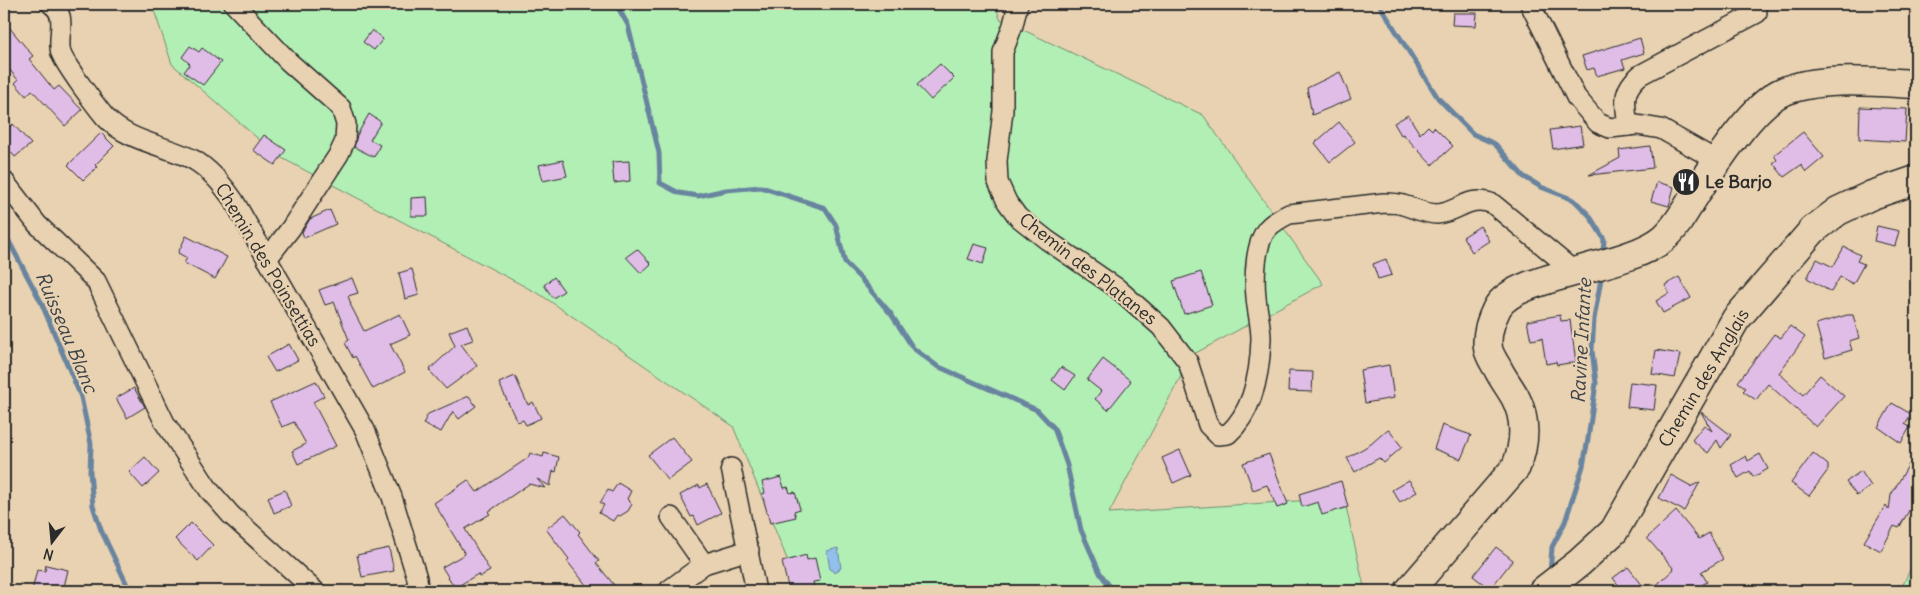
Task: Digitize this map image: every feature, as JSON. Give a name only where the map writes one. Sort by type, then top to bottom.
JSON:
[{"type":"street","name":"Chemin des Poinsettias","points":[[50,4],[56,7],[60,17],[60,44],[64,60],[106,118],[136,137],[195,161],[214,176],[234,201],[365,430],[392,497],[417,578],[418,591]]},
{"type":"street","points":[[234,4],[288,61],[341,108],[346,124],[345,141],[339,154],[291,228],[267,259]]},
{"type":"street","name":"Chemin des Platanes","points":[[1018,4],[1003,52],[1003,111],[997,161],[998,182],[1007,202],[1018,217],[1047,240],[1117,288],[1161,327],[1188,362],[1208,425],[1218,435],[1228,434],[1244,415],[1256,385],[1261,338],[1255,295],[1257,256],[1266,230],[1276,220],[1289,214],[1392,204],[1438,214],[1469,202],[1485,201],[1597,266]]},
{"type":"street","points":[[1530,4],[1576,97],[1598,122],[1610,128],[1636,125],[1661,129],[1707,155],[1721,158]]},
{"type":"street","points":[[1628,126],[1625,102],[1627,90],[1640,74],[1757,13]]},
{"type":"street","points":[[1409,591],[1516,467],[1521,454],[1524,437],[1522,418],[1516,399],[1488,350],[1487,338],[1498,307],[1512,294],[1534,283],[1640,253],[1665,237],[1682,216],[1746,122],[1764,104],[1780,92],[1805,84],[1847,82],[1916,84]]},
{"type":"street","name":"Chemin des Anglais","points":[[1543,591],[1579,563],[1614,531],[1736,319],[1813,230],[1838,211],[1872,195],[1916,180]]},
{"type":"street","points":[[4,181],[37,224],[96,281],[166,424],[209,490],[231,515],[315,591]]},
{"type":"street","points":[[731,468],[756,591]]},
{"type":"street","points":[[671,517],[704,564]]},
{"type":"street","points":[[669,590],[704,564],[749,550]]},
{"type":"green space","points":[[152,4],[995,4],[1000,19],[1203,115],[1323,284],[1192,355],[1109,513],[1344,498],[1365,591],[800,591],[733,426],[541,295],[278,156],[172,64]]},
{"type":"green space","points":[[1916,557],[1916,591],[1900,591]]},
{"type":"water","points":[[838,548],[841,568],[834,573],[830,570],[827,551]]},
{"type":"building","points":[[1453,13],[1477,13],[1476,26],[1452,25]]},
{"type":"building","points":[[4,21],[33,56],[29,59],[54,90],[59,86],[82,110],[65,126],[32,90],[26,96],[15,83],[18,80],[4,63]]},
{"type":"building","points":[[372,30],[383,39],[374,50],[363,42]]},
{"type":"building","points":[[1640,38],[1644,53],[1622,60],[1625,68],[1597,76],[1594,68],[1587,70],[1582,56]]},
{"type":"building","points":[[190,46],[199,52],[202,48],[221,62],[203,85],[184,72],[190,64],[182,57]]},
{"type":"building","points":[[940,64],[954,78],[931,100],[917,85]]},
{"type":"building","points":[[1340,72],[1351,99],[1312,115],[1307,88]]},
{"type":"building","points":[[1860,107],[1907,109],[1905,142],[1859,139]]},
{"type":"building","points":[[369,114],[381,122],[370,140],[380,145],[374,157],[354,147],[357,135]]},
{"type":"building","points":[[1408,115],[1420,134],[1428,126],[1432,130],[1434,127],[1453,146],[1432,165],[1403,134],[1401,135],[1394,123]]},
{"type":"building","points":[[1339,122],[1355,142],[1330,162],[1315,143]]},
{"type":"building","points":[[13,124],[31,144],[15,157],[4,144],[4,132]]},
{"type":"building","points":[[1580,126],[1583,144],[1553,149],[1550,130]]},
{"type":"building","points":[[1803,132],[1824,157],[1806,172],[1801,165],[1784,177],[1773,163],[1777,160],[1774,155]]},
{"type":"building","points":[[101,133],[114,146],[95,165],[97,167],[83,180],[68,165]]},
{"type":"building","points":[[264,135],[286,150],[275,165],[253,150]]},
{"type":"building","points":[[1650,146],[1653,168],[1589,175],[1620,158],[1619,150]]},
{"type":"building","points":[[563,160],[567,176],[543,181],[539,165]]},
{"type":"building","points":[[629,161],[630,181],[614,183],[612,162]]},
{"type":"building","points":[[1657,182],[1674,187],[1669,206],[1651,201]]},
{"type":"building","points":[[427,197],[428,216],[411,216],[411,198]]},
{"type":"building","points":[[330,210],[336,224],[304,238],[302,232],[310,219]]},
{"type":"building","points":[[1480,226],[1489,241],[1472,252],[1463,237]]},
{"type":"building","points":[[1877,226],[1899,231],[1895,246],[1874,241]]},
{"type":"building","points":[[186,236],[227,257],[215,279],[184,263],[187,258],[178,253]]},
{"type":"building","points":[[974,244],[988,248],[983,264],[968,259]]},
{"type":"building","points":[[1844,247],[1860,255],[1857,261],[1864,264],[1853,284],[1840,277],[1831,292],[1807,278],[1817,259],[1833,267]]},
{"type":"building","points":[[637,249],[651,264],[641,273],[626,257]]},
{"type":"building","points":[[1386,259],[1392,275],[1378,279],[1373,264]]},
{"type":"building","points":[[412,269],[419,295],[405,299],[399,273]]},
{"type":"building","points":[[1201,272],[1212,305],[1184,314],[1173,281]]},
{"type":"building","points":[[554,277],[564,291],[553,298],[544,285]]},
{"type":"building","points":[[1679,277],[1691,298],[1663,313],[1656,301],[1669,293],[1665,285]]},
{"type":"building","points":[[352,278],[358,293],[348,296],[350,304],[364,331],[400,314],[410,335],[390,344],[405,372],[373,389],[355,356],[353,358],[345,343],[349,340],[334,302],[325,305],[319,290]]},
{"type":"building","points":[[1560,315],[1561,321],[1570,320],[1576,362],[1557,365],[1556,362],[1546,364],[1542,338],[1531,340],[1527,321]]},
{"type":"building","points":[[1853,315],[1859,338],[1849,341],[1852,350],[1825,358],[1816,324]]},
{"type":"building","points":[[467,325],[473,340],[461,344],[477,366],[446,389],[429,370],[455,346],[449,332]]},
{"type":"building","points":[[1790,326],[1805,337],[1779,373],[1803,395],[1820,375],[1844,396],[1816,427],[1768,384],[1756,400],[1743,391],[1746,388],[1738,382],[1774,334],[1781,338]]},
{"type":"building","points":[[289,344],[298,360],[275,372],[266,357]]},
{"type":"building","points":[[1656,350],[1680,354],[1675,378],[1652,374]]},
{"type":"building","points":[[1103,359],[1131,381],[1108,410],[1095,399],[1101,391],[1087,380]]},
{"type":"building","points":[[1389,365],[1394,398],[1365,403],[1360,370]]},
{"type":"building","points":[[1061,367],[1075,376],[1065,390],[1052,380]]},
{"type":"building","points":[[1289,371],[1313,372],[1312,392],[1288,391]]},
{"type":"building","points":[[515,376],[528,405],[533,402],[541,418],[526,425],[523,420],[517,422],[499,383]]},
{"type":"building","points":[[316,381],[324,396],[313,402],[336,446],[298,464],[292,451],[306,444],[294,422],[282,427],[270,402]]},
{"type":"building","points":[[1630,382],[1657,385],[1654,410],[1627,407]]},
{"type":"building","points":[[134,388],[145,407],[127,418],[116,398]]},
{"type":"building","points":[[469,396],[476,406],[459,419],[453,411],[441,432],[423,424],[428,414]]},
{"type":"building","points":[[1892,403],[1911,414],[1905,424],[1910,427],[1901,443],[1878,427]]},
{"type":"building","points":[[1701,412],[1731,435],[1721,448],[1717,440],[1708,453],[1692,440],[1704,425],[1712,431]]},
{"type":"building","points":[[1442,425],[1471,435],[1461,459],[1434,449]]},
{"type":"building","points":[[1388,429],[1402,447],[1384,463],[1379,458],[1355,472],[1347,458],[1371,444]]},
{"type":"building","points":[[672,437],[692,462],[668,480],[648,455]]},
{"type":"building","points":[[1180,450],[1191,475],[1173,483],[1162,458]]},
{"type":"building","points":[[1916,452],[1916,472],[1911,507],[1899,528],[1894,526],[1881,551],[1864,542],[1886,505],[1889,510],[1891,495]]},
{"type":"building","points":[[530,453],[543,457],[544,453],[559,457],[556,472],[553,471],[550,486],[537,479],[545,488],[529,484],[488,512],[490,514],[465,529],[490,571],[479,577],[478,574],[455,588],[442,567],[465,554],[434,503],[468,480],[477,492],[528,458]]},
{"type":"building","points":[[1813,453],[1828,465],[1828,470],[1809,496],[1791,483]]},
{"type":"building","points":[[1269,454],[1288,504],[1277,508],[1267,485],[1253,490],[1243,463]]},
{"type":"building","points":[[1760,454],[1768,469],[1753,477],[1750,471],[1738,478],[1731,465],[1746,456],[1748,461]]},
{"type":"building","points":[[145,457],[159,473],[143,488],[129,472]]},
{"type":"building","points":[[1861,471],[1871,486],[1857,496],[1846,482]]},
{"type":"building","points":[[1671,475],[1690,487],[1700,482],[1684,511],[1659,498]]},
{"type":"building","points":[[781,477],[784,488],[788,487],[790,493],[795,492],[800,509],[794,511],[796,517],[770,523],[762,494],[765,493],[762,482]]},
{"type":"building","points":[[1409,480],[1417,492],[1400,502],[1392,490]]},
{"type":"building","points":[[1341,481],[1348,507],[1322,515],[1318,502],[1302,507],[1299,494]]},
{"type":"building","points":[[618,483],[631,491],[627,499],[632,504],[628,511],[620,516],[617,515],[613,521],[599,513],[604,505],[600,503],[608,490],[612,492]]},
{"type":"building","points":[[707,484],[721,513],[698,525],[694,516],[691,517],[680,495],[699,485],[700,488]]},
{"type":"building","points":[[285,490],[291,506],[274,513],[268,497]]},
{"type":"building","points":[[1676,511],[1699,539],[1709,533],[1723,559],[1701,572],[1707,582],[1700,586],[1705,591],[1650,591],[1674,569],[1647,538]]},
{"type":"building","points":[[565,514],[580,532],[578,534],[599,561],[596,563],[619,591],[591,591],[567,561],[569,559],[546,529]]},
{"type":"building","points":[[191,523],[213,545],[198,561],[175,539]]},
{"type":"building","points":[[1496,547],[1513,560],[1490,589],[1473,576]]},
{"type":"building","points":[[389,548],[394,571],[362,577],[357,555]]},
{"type":"building","points":[[806,555],[807,560],[815,558],[820,581],[813,582],[814,587],[789,591],[782,562]]},
{"type":"building","points":[[46,565],[68,570],[63,591],[55,589],[55,591],[32,591],[37,570],[45,571]]},
{"type":"building","points":[[1628,567],[1647,591],[1623,591],[1613,578]]},
{"type":"waterway","points":[[616,4],[628,25],[659,153],[660,183],[679,193],[698,196],[726,190],[761,187],[825,208],[836,225],[845,263],[891,314],[913,348],[937,366],[1037,410],[1054,428],[1067,465],[1081,530],[1100,573],[1113,591]]},
{"type":"waterway","name":"Ravine Infante","points":[[1379,4],[1438,98],[1473,134],[1495,144],[1523,176],[1541,187],[1574,200],[1589,215],[1604,239],[1603,255]]},
{"type":"waterway","name":"Ruisseau Blanc","points":[[4,232],[41,302],[81,397],[91,444],[90,472],[93,506],[101,530],[130,591]]},
{"type":"waterway","name":"Ravine Infante","points":[[1550,574],[1552,547],[1565,522],[1583,466],[1588,439],[1596,383],[1592,350],[1594,319],[1602,273]]},
{"type":"place","name":"Le Barjo","points":[[1686,182]]}]
